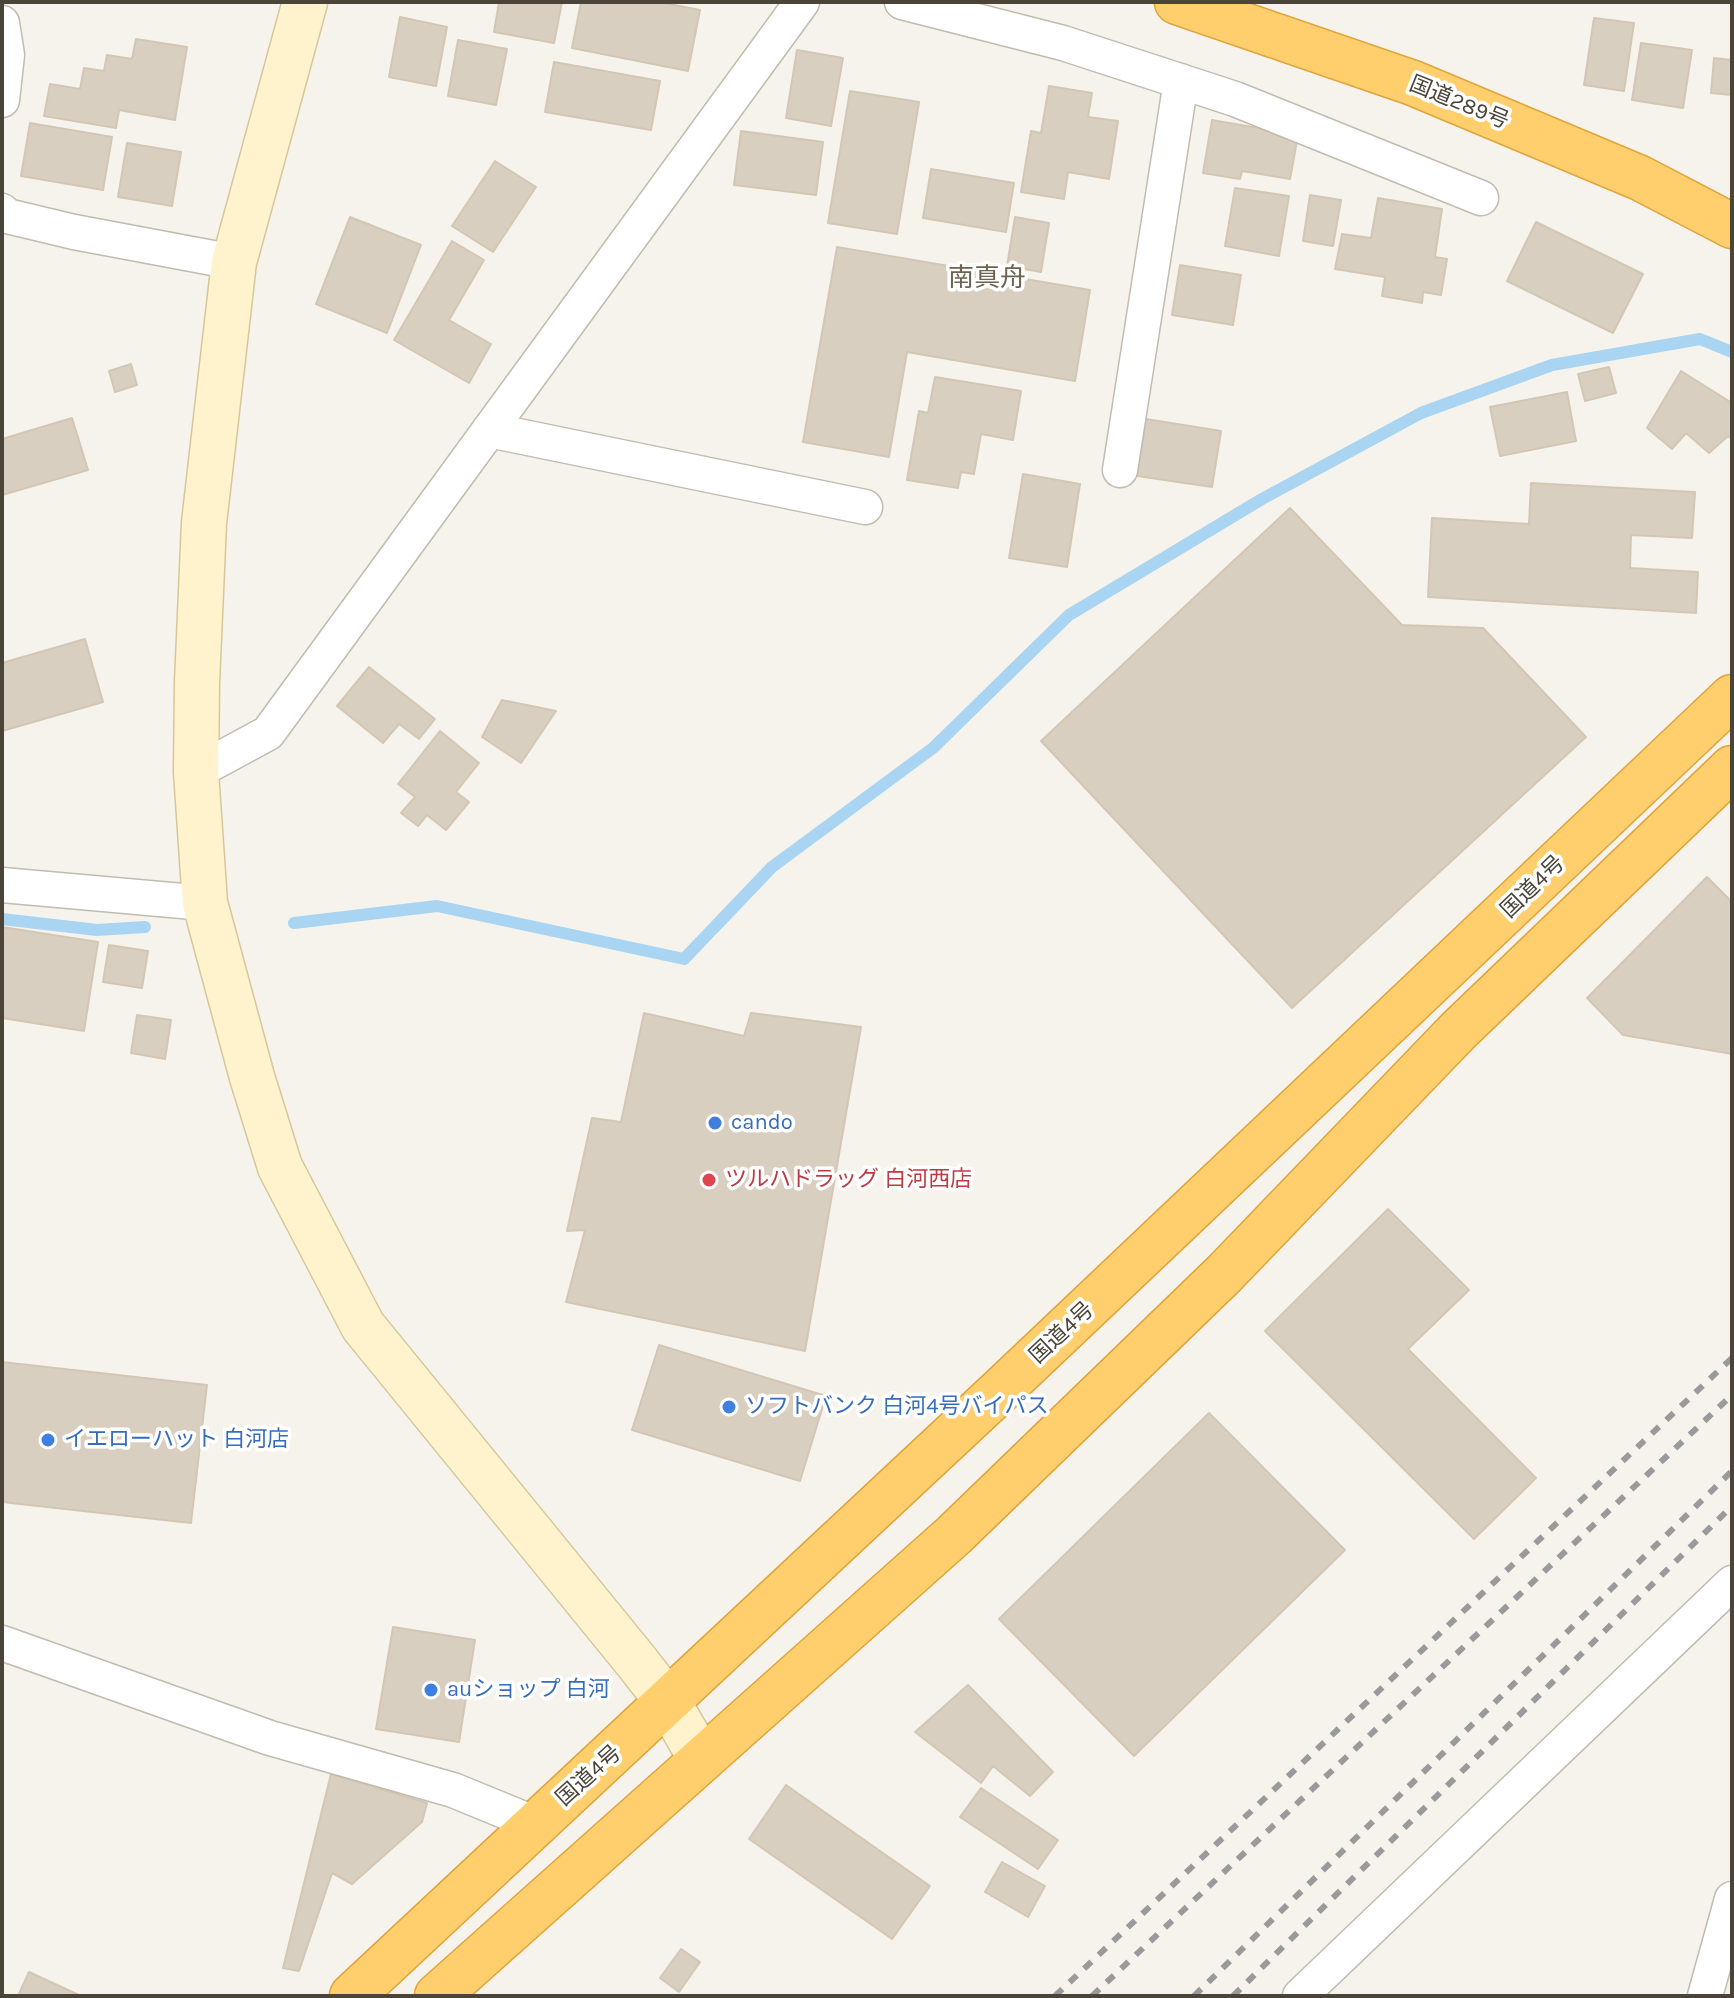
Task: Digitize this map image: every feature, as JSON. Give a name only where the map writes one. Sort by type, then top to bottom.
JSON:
[{"type":"highway","name":"国道289号","points":[[1177,2],[1413,83],[1640,178],[1732,226]]},
{"type":"highway","name":"国道4号","points":[[352,1996],[1369,1043],[1732,697]]},
{"type":"highway","points":[[437,1996],[954,1535],[1224,1274],[1458,1031],[1732,768]]},
{"type":"street","points":[[305,2],[234,262],[204,523],[196,772],[205,903],[280,1167],[363,1326],[668,1702],[701,1759]]},
{"type":"street","points":[[196,772],[268,733],[802,2]]},
{"type":"street","points":[[902,2],[1063,43],[1235,99],[1481,198]]},
{"type":"street","points":[[2,23],[7,55],[2,100]]},
{"type":"street","points":[[1120,470],[1181,81]]},
{"type":"street","points":[[2,211],[7,216],[74,232],[234,262]]},
{"type":"street","points":[[489,430],[865,507]]},
{"type":"street","points":[[2,885],[205,903]]},
{"type":"street","points":[[1300,1996],[1732,1583]]},
{"type":"street","points":[[2,1643],[270,1738],[453,1790],[536,1824]]},
{"type":"street","points":[[1705,1996],[1732,1899]]},
{"type":"building","points":[[499,2],[562,2],[554,43],[494,32]]},
{"type":"building","points":[[581,2],[659,2],[700,10],[688,71],[572,48]]},
{"type":"building","points":[[400,17],[447,27],[436,86],[389,77]]},
{"type":"building","points":[[1594,18],[1634,23],[1624,91],[1584,85]]},
{"type":"building","points":[[136,39],[187,47],[175,120],[119,110],[116,128],[44,116],[50,84],[80,89],[84,68],[104,71],[107,55],[132,59]]},
{"type":"building","points":[[458,40],[507,49],[496,105],[448,96]]},
{"type":"building","points":[[1641,43],[1692,50],[1683,108],[1632,100]]},
{"type":"building","points":[[797,50],[843,58],[831,126],[786,118]]},
{"type":"building","points":[[1714,58],[1732,60],[1732,95],[1711,93]]},
{"type":"building","points":[[554,62],[660,81],[651,130],[545,112]]},
{"type":"building","points":[[1049,86],[1092,93],[1088,117],[1118,121],[1109,179],[1068,172],[1064,199],[1021,192],[1031,131],[1041,133]]},
{"type":"building","points":[[850,91],[919,102],[897,234],[828,223]]},
{"type":"building","points":[[1212,120],[1298,135],[1290,179],[1242,171],[1240,179],[1203,173]]},
{"type":"building","points":[[30,123],[112,137],[103,190],[21,176]]},
{"type":"building","points":[[741,131],[823,142],[816,195],[734,185]]},
{"type":"building","points":[[127,143],[181,152],[172,206],[118,197]]},
{"type":"building","points":[[495,161],[536,187],[493,252],[452,226]]},
{"type":"building","points":[[931,169],[1014,183],[1006,232],[923,218]]},
{"type":"building","points":[[1235,188],[1289,196],[1279,256],[1225,246]]},
{"type":"building","points":[[1310,195],[1341,200],[1333,246],[1303,241]]},
{"type":"building","points":[[1378,198],[1442,209],[1435,257],[1447,259],[1441,295],[1423,292],[1422,303],[1382,296],[1385,277],[1335,269],[1342,234],[1371,238]]},
{"type":"building","points":[[350,217],[421,245],[387,333],[316,304]]},
{"type":"building","points":[[1015,217],[1049,223],[1041,272],[1007,266]]},
{"type":"building","points":[[1536,222],[1643,274],[1613,333],[1507,281]]},
{"type":"building","points":[[452,241],[484,260],[449,320],[491,344],[469,383],[394,340]]},
{"type":"building","points":[[837,247],[1090,290],[1075,381],[907,352],[889,457],[803,442]]},
{"type":"building","points":[[1180,265],[1241,275],[1233,325],[1172,315]]},
{"type":"building","points":[[131,364],[137,385],[115,392],[109,371]]},
{"type":"building","points":[[1609,367],[1616,393],[1585,401],[1578,374]]},
{"type":"building","points":[[1681,371],[1732,403],[1732,439],[1728,436],[1709,453],[1686,433],[1672,449],[1647,428]]},
{"type":"building","points":[[935,377],[1021,391],[1013,440],[981,434],[974,474],[961,472],[958,488],[907,480],[919,411],[928,413]]},
{"type":"building","points":[[1567,392],[1576,441],[1500,456],[1490,407]]},
{"type":"building","points":[[72,418],[88,470],[2,495],[2,439]]},
{"type":"building","points":[[1146,419],[1221,431],[1212,487],[1137,476]]},
{"type":"building","points":[[1023,474],[1080,484],[1067,567],[1009,558]]},
{"type":"building","points":[[1531,483],[1695,492],[1692,538],[1631,535],[1630,568],[1698,572],[1696,613],[1428,597],[1432,518],[1529,524]]},
{"type":"building","points":[[1290,508],[1402,625],[1483,628],[1586,737],[1292,1008],[1041,741]]},
{"type":"building","points":[[85,639],[103,702],[2,731],[2,663]]},
{"type":"building","points":[[369,667],[435,719],[419,739],[399,724],[383,743],[337,706]]},
{"type":"building","points":[[502,700],[556,711],[521,763],[482,737]]},
{"type":"building","points":[[440,731],[479,763],[456,792],[469,802],[446,830],[427,815],[418,826],[401,813],[415,797],[398,784]]},
{"type":"building","points":[[1707,877],[1732,902],[1732,1054],[1623,1035],[1587,998]]},
{"type":"building","points":[[2,927],[98,942],[84,1031],[2,1018]]},
{"type":"building","points":[[109,945],[148,951],[142,988],[103,982]]},
{"type":"building","points":[[644,1013],[744,1036],[751,1013],[861,1027],[805,1351],[566,1302],[585,1230],[567,1231],[592,1118],[621,1122]]},
{"type":"building","points":[[137,1015],[171,1020],[165,1059],[131,1053]]},
{"type":"building","points":[[1388,1209],[1469,1290],[1408,1349],[1536,1478],[1474,1539],[1265,1331]]},
{"type":"building","points":[[659,1345],[826,1396],[800,1481],[632,1430]]},
{"type":"building","points":[[2,1362],[207,1385],[191,1523],[2,1502]]},
{"type":"building","points":[[1209,1413],[1345,1550],[1134,1756],[999,1619]]},
{"type":"building","points":[[393,1627],[475,1640],[459,1742],[376,1729]]},
{"type":"building","points":[[968,1685],[1053,1772],[1030,1796],[993,1766],[981,1783],[915,1732]]},
{"type":"building","points":[[331,1774],[427,1803],[422,1822],[352,1884],[332,1873],[299,1971],[283,1968]]},
{"type":"building","points":[[786,1785],[930,1886],[892,1939],[749,1839]]},
{"type":"building","points":[[981,1788],[1058,1840],[1038,1869],[960,1817]]},
{"type":"building","points":[[1002,1862],[1045,1886],[1028,1917],[985,1892]]},
{"type":"building","points":[[681,1949],[700,1962],[679,1992],[660,1978]]},
{"type":"building","points":[[29,1972],[81,1996],[18,1996]]},
{"type":"waterway","points":[[294,923],[437,906],[684,959],[772,867],[933,748],[1069,615],[1262,499],[1421,413],[1552,365],[1700,339],[1732,352]]},
{"type":"waterway","points":[[2,919],[97,930],[145,927]]},
{"type":"railway","points":[[1055,1996],[1732,1358]]},
{"type":"railway","points":[[1092,1996],[1732,1395]]},
{"type":"railway","points":[[1194,1996],[1732,1471]]},
{"type":"railway","points":[[1233,1996],[1732,1506]]},
{"type":"place","name":"cando","points":[[715,1123]]},
{"type":"place","name":"ツルハドラッグ 白河西店","points":[[709,1180]]},
{"type":"place","name":"ソフトバンク 白河4号バイパス","points":[[729,1407]]},
{"type":"place","name":"イエローハット 白河店","points":[[48,1440]]},
{"type":"place","name":"auショップ 白河","points":[[431,1690]]},
{"type":"district","name":"南真舟","points":[[987,279]]}]
